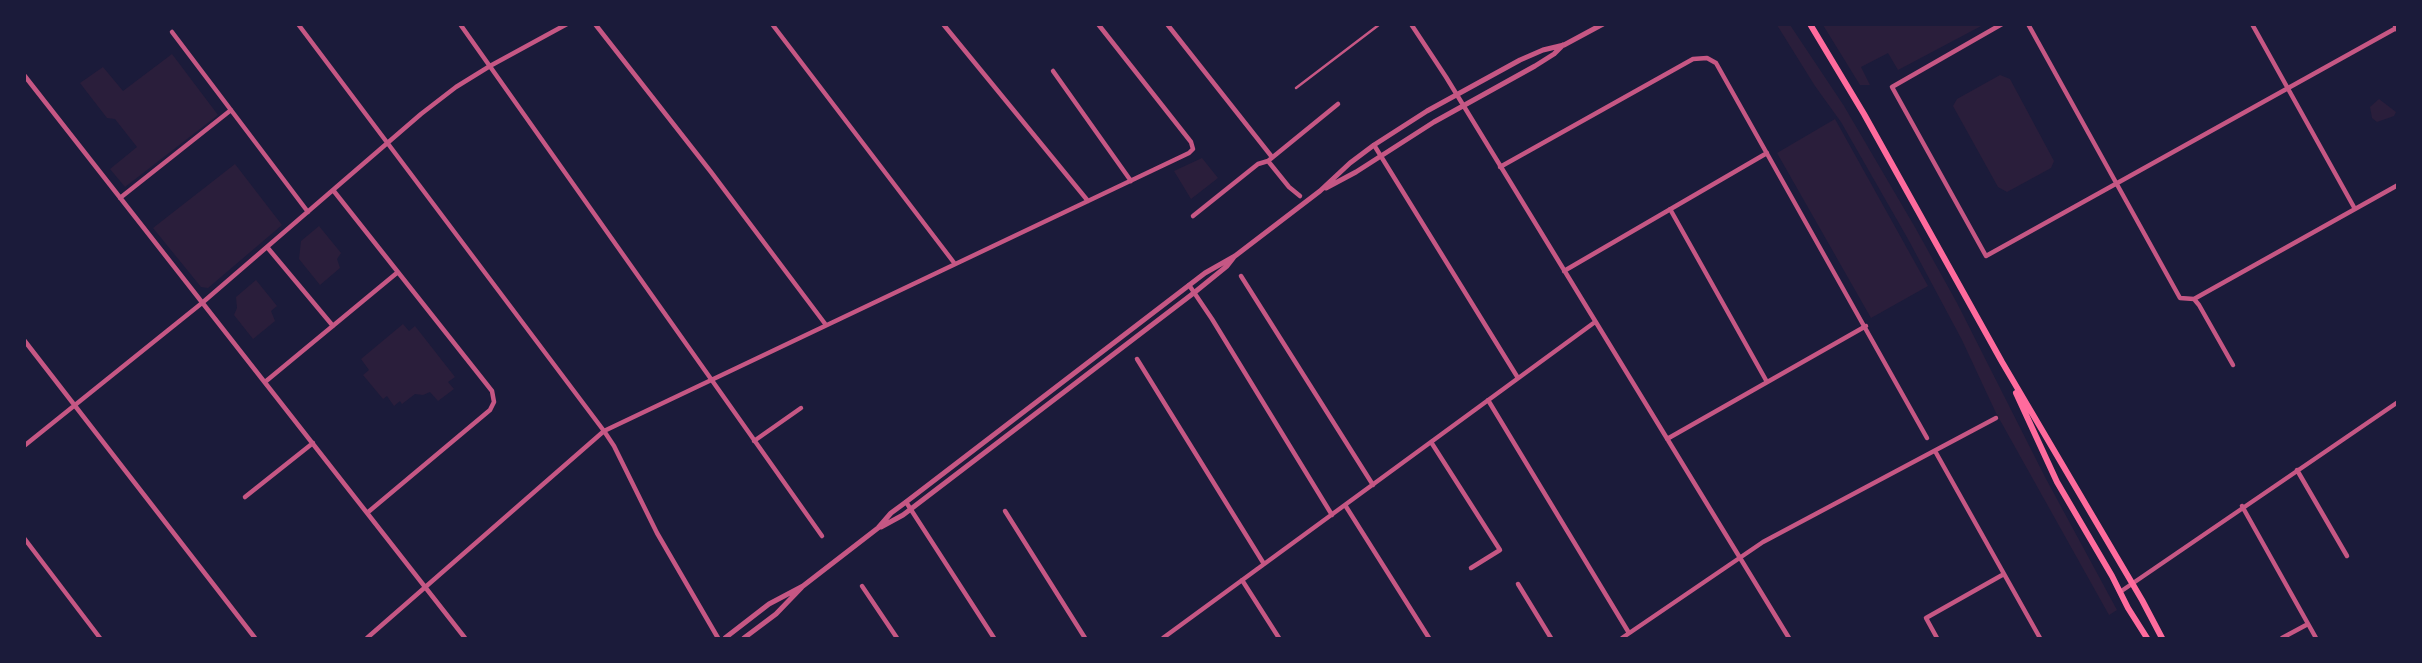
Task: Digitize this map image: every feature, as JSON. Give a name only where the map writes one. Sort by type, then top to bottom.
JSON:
[{"type":"main road","points":[[1810,24],[1864,114],[2002,362],[2162,639]]},
{"type":"main road","points":[[2002,362],[2057,482],[2147,639]]},
{"type":"street","points":[[298,24],[604,430],[657,533],[718,639]]},
{"type":"street","points":[[460,24],[822,536]]},
{"type":"street","points":[[24,446],[202,303],[456,87],[567,24]]},
{"type":"street","points":[[596,24],[826,325]]},
{"type":"street","points":[[772,24],[955,264]]},
{"type":"street","points":[[943,24],[1088,201]]},
{"type":"street","points":[[367,639],[604,430],[1189,153],[1193,149],[1191,142],[1098,24]]},
{"type":"street","points":[[1177,24],[1169,27],[1289,187],[1300,196]]},
{"type":"street","points":[[1410,24],[1457,95],[1790,639]]},
{"type":"street","points":[[744,639],[776,614],[803,586],[878,528],[891,513],[1189,285],[1216,265],[1235,256],[1320,191],[1374,145],[1529,56],[1564,45],[1603,24]]},
{"type":"street","points":[[2002,24],[1892,87],[1986,256],[2396,27]]},
{"type":"street","points":[[2028,24],[2180,299],[2194,299],[2398,186]]},
{"type":"street","points":[[2252,24],[2355,209]]},
{"type":"street","points":[[172,32],[308,212]]},
{"type":"street","points":[[1320,191],[1463,105],[1535,66],[1564,45]]},
{"type":"street","points":[[1500,167],[1700,57],[1716,63],[1927,438]]},
{"type":"street","points":[[1053,71],[1131,181]]},
{"type":"street","points":[[24,75],[466,639]]},
{"type":"street","points":[[1193,216],[1338,104]]},
{"type":"street","points":[[120,198],[231,110]]},
{"type":"street","points":[[1374,145],[1518,378]]},
{"type":"street","points":[[1564,271],[1767,153]]},
{"type":"street","points":[[333,189],[492,391],[494,402],[490,411],[368,513]]},
{"type":"street","points":[[1670,209],[1767,382]]},
{"type":"street","points":[[267,247],[333,326]]},
{"type":"street","points":[[878,528],[911,509],[1195,292],[1235,256]]},
{"type":"street","points":[[265,382],[398,272]]},
{"type":"street","points":[[1241,276],[1373,485]]},
{"type":"street","points":[[1189,285],[1332,515]]},
{"type":"street","points":[[2194,299],[2233,365]]},
{"type":"street","points":[[1163,639],[1595,322]]},
{"type":"street","points":[[1667,439],[1866,326]]},
{"type":"street","points":[[24,340],[255,639]]},
{"type":"street","points":[[1137,359],[1264,564]]},
{"type":"street","points":[[1488,400],[1630,633]]},
{"type":"street","points":[[2120,592],[2242,506],[2398,402]]},
{"type":"street","points":[[754,441],[801,408]]},
{"type":"street","points":[[1622,639],[1763,542],[1996,418]]},
{"type":"street","points":[[1431,442],[1500,551],[1471,568]]},
{"type":"street","points":[[244,497],[313,443]]},
{"type":"street","points":[[1935,452],[2040,639]]},
{"type":"street","points":[[2297,470],[2347,556]]},
{"type":"street","points":[[906,502],[994,639]]},
{"type":"street","points":[[1345,505],[1429,639]]},
{"type":"street","points":[[2242,506],[2316,639]]},
{"type":"street","points":[[1005,511],[1085,639]]},
{"type":"street","points":[[24,538],[100,639]]},
{"type":"street","points":[[1937,639],[1926,618],[2004,575]]},
{"type":"street","points":[[1242,580],[1279,639]]},
{"type":"street","points":[[1518,584],[1552,639]]},
{"type":"street","points":[[725,639],[769,604],[803,586]]},
{"type":"street","points":[[862,586],[897,639]]},
{"type":"street","points":[[2282,639],[2308,624]]},
{"type":"lane","points":[[1296,88],[1380,24]]},
{"type":"shaded area","points":[[1777,25],[1790,25],[1844,106],[1916,229],[2117,610],[2109,615],[1996,413],[1962,340],[1908,239],[1841,122]]},
{"type":"shaded area","points":[[1823,25],[1983,25],[1898,70],[1888,53],[1861,67],[1870,85],[1860,85]]},
{"type":"shaded area","points":[[172,54],[218,115],[125,187],[110,169],[137,147],[115,119],[107,118],[80,83],[103,67],[123,91]]},
{"type":"shaded area","points":[[2000,75],[2010,79],[2054,161],[2051,168],[2007,192],[1998,187],[1953,106],[1957,99]]},
{"type":"shaded area","points":[[2379,99],[2396,112],[2394,116],[2377,122],[2372,118],[2370,107]]},
{"type":"shaded area","points":[[1835,119],[1928,286],[1871,318],[1777,153]]},
{"type":"shaded area","points":[[1202,158],[1218,178],[1191,199],[1174,171]]},
{"type":"shaded area","points":[[235,164],[282,225],[208,288],[201,287],[153,228]]},
{"type":"shaded area","points":[[319,226],[341,253],[337,259],[340,268],[320,285],[299,259],[301,241]]},
{"type":"shaded area","points":[[256,280],[277,306],[271,311],[275,321],[253,339],[234,315],[237,308],[236,297]]},
{"type":"shaded area","points":[[403,324],[409,331],[415,326],[455,377],[448,382],[454,389],[438,401],[430,392],[415,394],[402,404],[400,401],[394,406],[387,396],[383,399],[363,375],[369,370],[361,359]]}]
